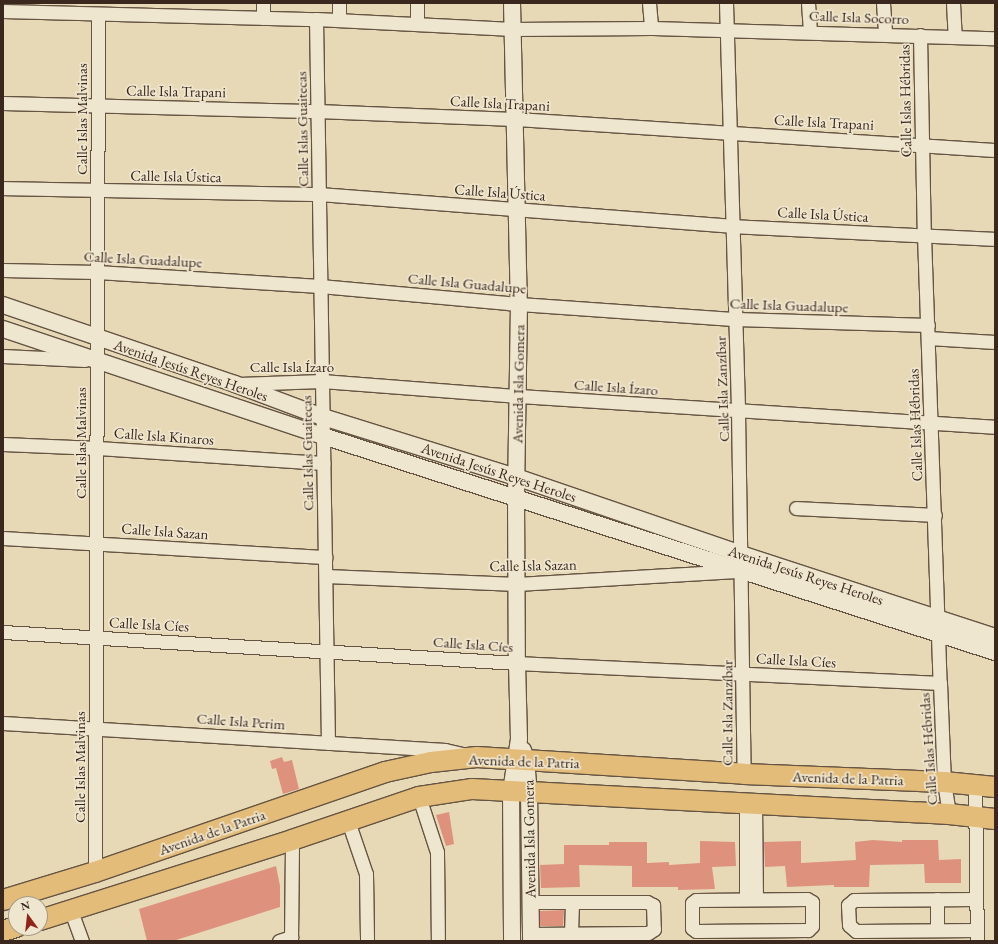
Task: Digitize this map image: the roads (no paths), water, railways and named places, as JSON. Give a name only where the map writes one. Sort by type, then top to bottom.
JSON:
[{"type":"main road","name":"Avenida de la Patria","points":[[3,900],[96,872],[385,772],[431,762],[477,757],[744,774],[944,782],[995,787]]},
{"type":"main road","name":"Avenida de la Patria","points":[[48,918],[292,840],[418,797],[472,789],[949,814],[995,819]]},
{"type":"street","points":[[263,3],[263,18]]},
{"type":"street","points":[[339,3],[339,20]]},
{"type":"street","points":[[417,3],[417,23]]},
{"type":"street","name":"Avenida Isla Gomera","points":[[502,3],[505,16],[512,29]]},
{"type":"street","name":"Avenida Isla Gomera","points":[[512,3],[519,304],[516,498],[517,663],[520,759],[520,791],[512,941]]},
{"type":"street","points":[[649,3],[650,28]]},
{"type":"street","name":"Calle Isla Zanzíbar","points":[[726,3],[742,571],[744,774]]},
{"type":"street","points":[[808,3],[810,32]]},
{"type":"street","name":"Calle Islas Hébridas","points":[[883,3],[885,34]]},
{"type":"street","points":[[953,3],[955,36]]},
{"type":"street","name":"Calle Isla Socorro","points":[[3,11],[36,8],[98,14],[185,10],[263,18],[417,23],[512,29],[650,28],[995,38]]},
{"type":"street","name":"Calle Islas Malvinas","points":[[96,872],[98,14]]},
{"type":"street","name":"Calle Islas Guaitecas","points":[[316,19],[328,743]]},
{"type":"street","name":"Calle Islas Hébridas","points":[[920,35],[924,235],[940,682],[944,782],[949,814]]},
{"type":"street","name":"Calle Isla Trapani","points":[[3,103],[317,111],[515,119],[922,144],[995,150]]},
{"type":"street","name":"Calle Isla Ústica","points":[[3,188],[319,194],[732,226],[995,239]]},
{"type":"street","name":"Calle Isla Guadalupe","points":[[3,270],[97,272],[320,286],[519,304],[928,332],[995,342]]},
{"type":"street","name":"Avenida Jesús Reyes Heroles","points":[[3,305],[235,384],[323,417],[516,477],[741,554],[995,637]]},
{"type":"street","name":"Avenida Jesús Reyes Heroles","points":[[3,329],[323,436],[995,652]]},
{"type":"street","points":[[3,356],[97,361]]},
{"type":"street","name":"Calle Isla Ízaro","points":[[235,384],[322,381],[518,396],[995,428]]},
{"type":"street","name":"Calle Isla Kinaros","points":[[3,444],[97,448],[324,463]]},
{"type":"street","points":[[796,508],[934,515]]},
{"type":"street","name":"Calle Isla Sazan","points":[[3,538],[325,558]]},
{"type":"street","name":"Calle Isla Sazan","points":[[326,576],[517,584],[742,571]]},
{"type":"street","name":"Calle Isla Cíes","points":[[3,632],[326,650],[517,663],[940,682]]},
{"type":"street","name":"Calle Isla Perim","points":[[3,723],[445,750],[477,757]]},
{"type":"street","points":[[975,785],[976,898],[976,935],[938,930],[856,931],[849,925],[848,905],[854,900],[976,898]]},
{"type":"street","name":"Avenida Isla Gomera","points":[[520,791],[530,902],[531,937]]},
{"type":"street","points":[[418,797],[437,852],[438,941]]},
{"type":"street","points":[[751,804],[751,899]]},
{"type":"street","points":[[348,821],[366,874],[367,941]]},
{"type":"street","points":[[287,940],[292,840]]},
{"type":"street","points":[[751,899],[807,899],[812,902],[812,926],[808,930],[696,931],[692,928],[692,903],[696,900],[751,899]]},
{"type":"street","points":[[937,899],[938,930]]},
{"type":"street","points":[[530,902],[647,902],[653,905],[654,929],[648,933],[571,933],[531,937]]},
{"type":"street","points":[[571,933],[572,902]]},
{"type":"street","points":[[71,911],[82,941]]}]
